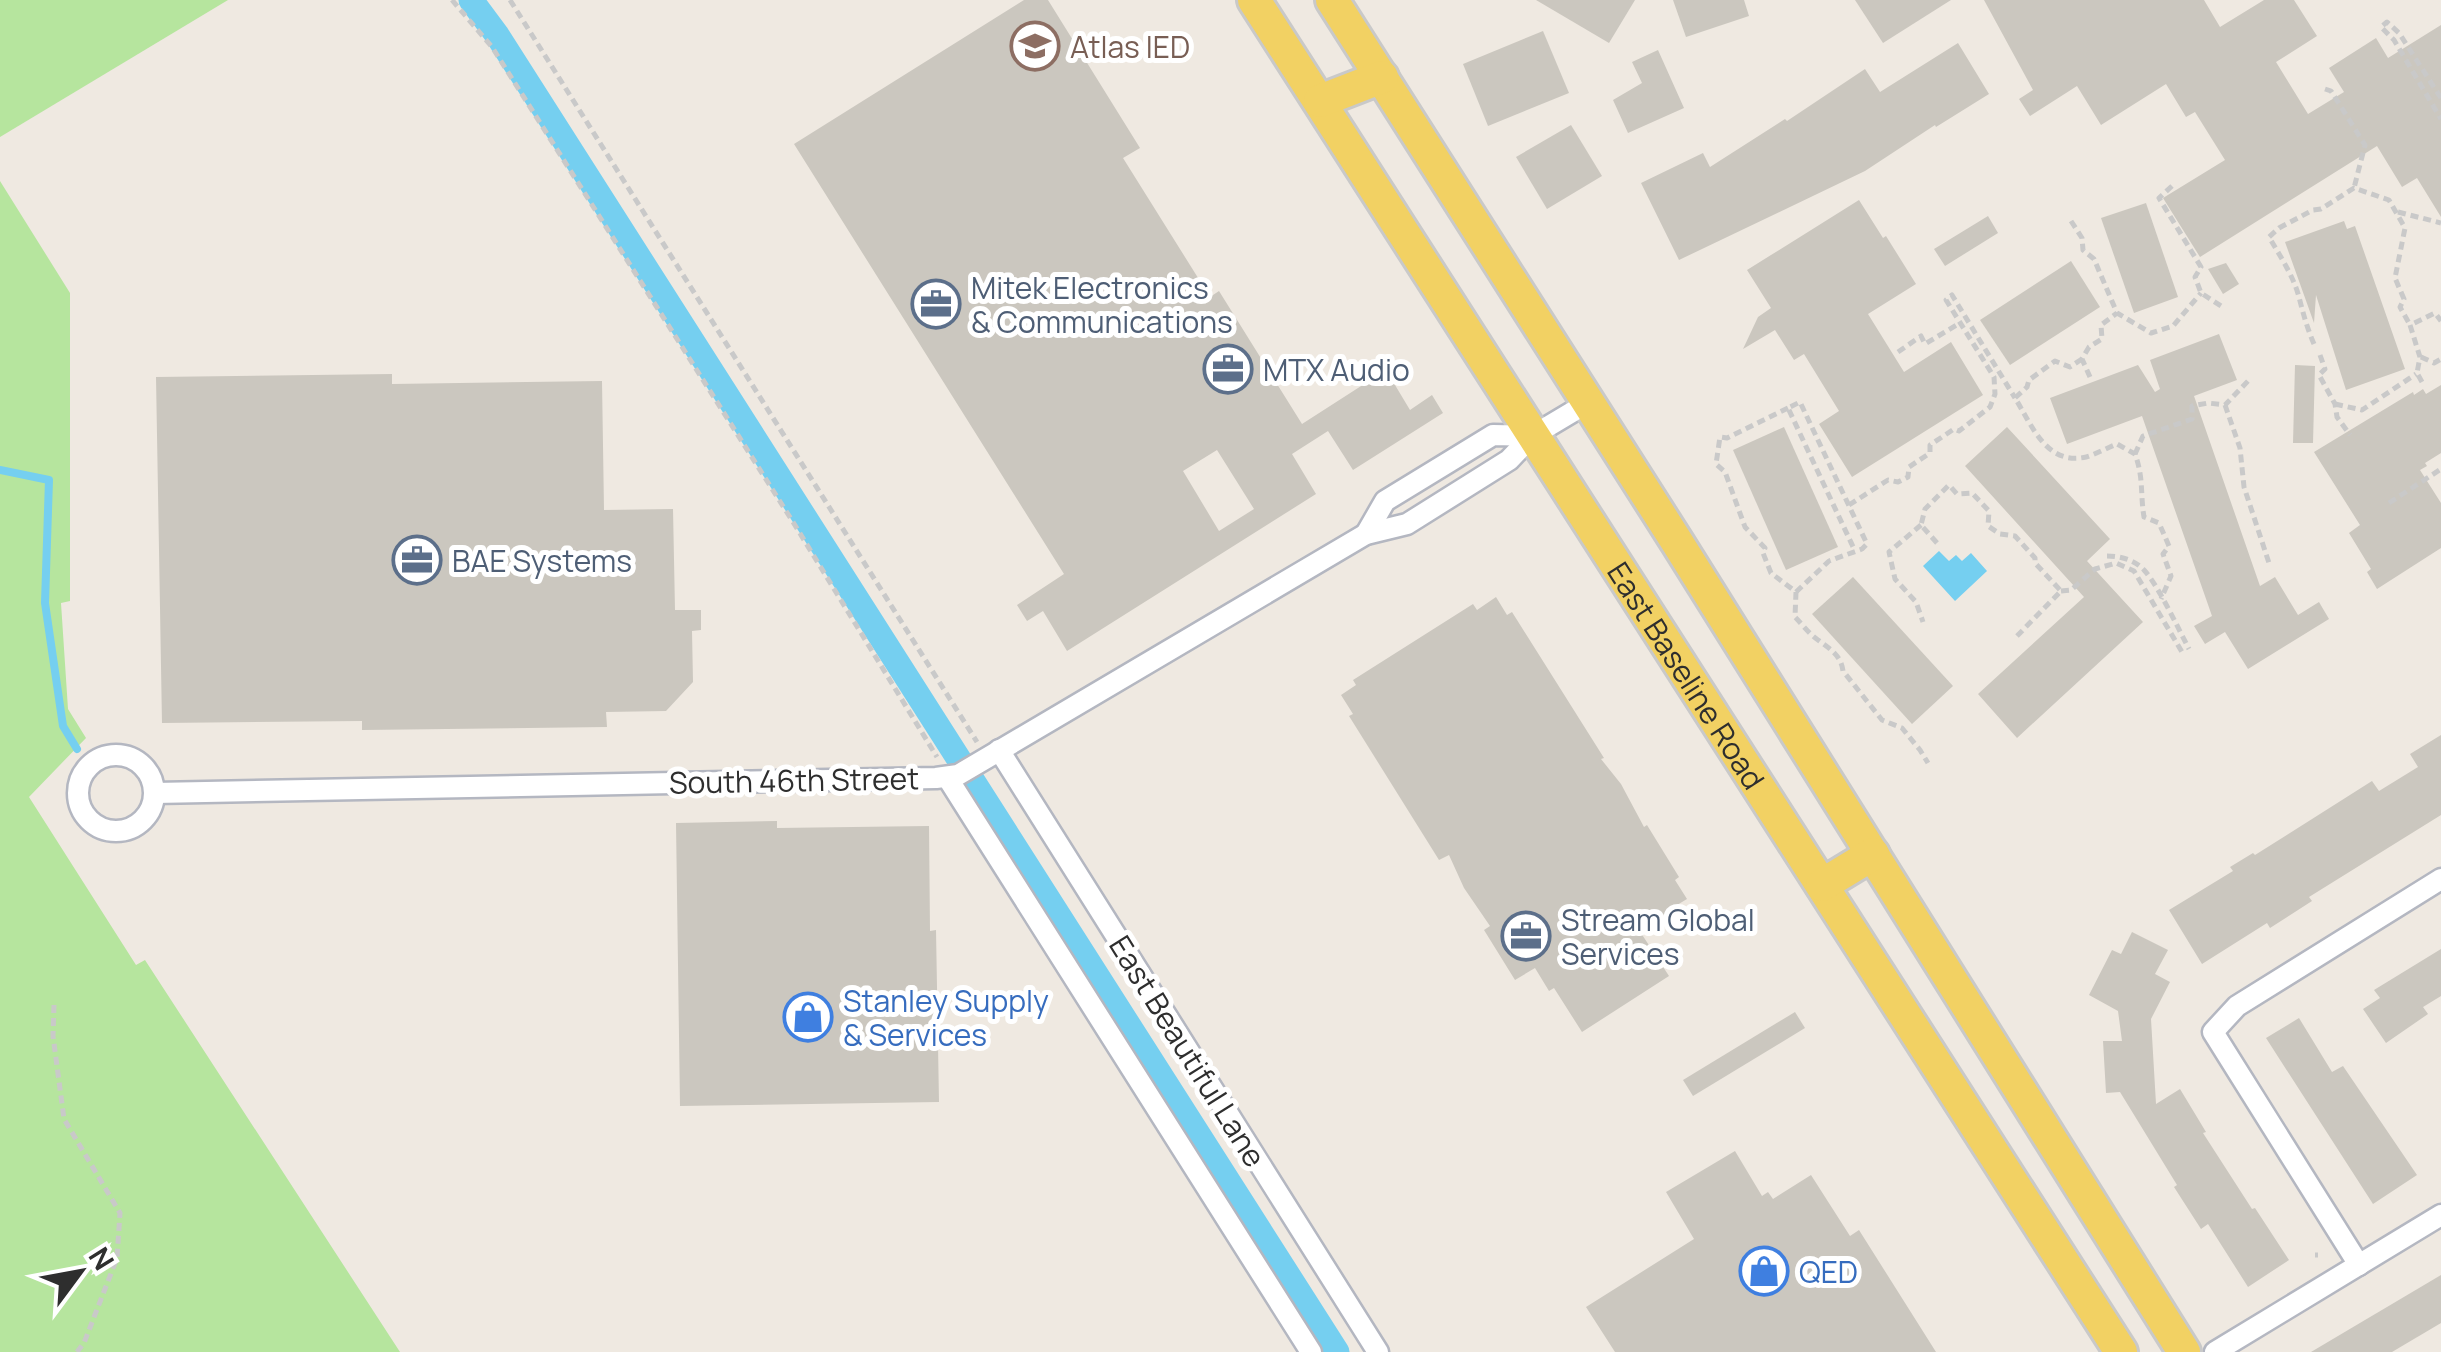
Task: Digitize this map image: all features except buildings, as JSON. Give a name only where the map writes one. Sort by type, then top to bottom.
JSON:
[{"type":"main road","name":"East Baseline Road","points":[[1254,0],[2121,1352]]},
{"type":"main road","name":"East Baseline Road","points":[[1332,0],[1589,402],[2184,1352]]},
{"type":"main road","points":[[1320,102],[1382,77]]},
{"type":"main road","points":[[1822,885],[1873,854]]},
{"type":"street","name":"South 46th Street","points":[[155,793],[952,776],[1366,534],[1408,524],[1509,460],[1532,436],[1589,402]]},
{"type":"street","name":"South 46th Street","points":[[1366,534],[1385,501],[1493,435],[1532,436]]},
{"type":"street","name":"East Beautiful Lane","points":[[989,757],[1378,1352]]},
{"type":"street","name":"East Beautiful Lane","points":[[952,776],[1311,1352]]},
{"type":"street","points":[[2358,1266],[2213,1032],[2237,1006],[2441,879]]},
{"type":"street","points":[[2216,1352],[2441,1214]]},
{"type":"path","points":[[452,0],[492,47],[952,776]]},
{"type":"path","points":[[510,0],[989,757]]},
{"type":"path","points":[[2441,98],[2399,32],[2387,22],[2381,26],[2394,40],[2441,119]]},
{"type":"path","points":[[2314,344],[2292,280],[2269,238],[2279,228],[2354,188],[2365,145],[2331,91],[2325,90]]},
{"type":"path","points":[[2172,186],[2159,198],[2201,267],[2195,277],[2201,293],[2221,306]]},
{"type":"path","points":[[2354,188],[2388,200],[2405,228],[2395,278],[2404,298],[2400,307],[2420,357],[2417,373],[2422,382]]},
{"type":"path","points":[[2395,211],[2441,223]]},
{"type":"path","points":[[2071,220],[2082,238],[2083,250],[2094,259],[2117,313],[2150,333],[2174,326],[2201,293]]},
{"type":"path","points":[[1849,505],[1888,480],[1898,482],[1908,476],[1909,467],[1930,454],[1930,445],[1954,429],[1959,431],[1990,408],[1995,394],[1994,377],[1946,300],[1952,295],[2035,434],[2054,454],[2082,458],[2117,444],[2135,454],[2143,475],[2144,518],[2159,523],[2169,546],[2163,554],[2171,576],[2161,599]]},
{"type":"path","points":[[2015,398],[2054,361],[2070,366],[2082,360],[2089,348],[2102,340],[2101,325],[2117,313]]},
{"type":"path","points":[[2410,325],[2435,313],[2441,321]]},
{"type":"path","points":[[1898,352],[1921,336],[1925,344],[1960,323]]},
{"type":"path","points":[[2320,356],[2326,369],[2319,376],[2335,404],[2337,417],[2350,435]]},
{"type":"path","points":[[2420,357],[2434,363],[2441,359]]},
{"type":"path","points":[[2082,360],[2090,377]]},
{"type":"path","points":[[2335,404],[2362,410],[2417,373]]},
{"type":"path","points":[[2225,405],[2248,382]]},
{"type":"path","points":[[1796,592],[1771,573],[1763,554],[1765,548],[1745,527],[1725,472],[1716,464],[1720,437],[1726,438],[1800,402],[1866,541],[1864,547],[1829,561],[1796,592],[1794,616],[1842,662],[1844,671],[1882,720],[1902,728],[1928,763]]},
{"type":"path","points":[[2135,454],[2144,436],[2192,419],[2192,406],[2225,405]]},
{"type":"path","points":[[2225,405],[2240,448],[2244,487],[2270,566]]},
{"type":"path","points":[[1788,408],[1855,551]]},
{"type":"path","points":[[2389,503],[2441,469]]},
{"type":"path","points":[[1922,622],[1916,602],[1895,580],[1889,552],[1922,525],[1925,509],[1949,485],[1958,494],[1972,493],[1989,511],[1988,526],[2000,534],[2015,536],[2060,590]]},
{"type":"path","points":[[1922,525],[1937,544]]},
{"type":"path","points":[[2017,636],[2060,590],[2071,590],[2094,568],[2116,563],[2134,571],[2186,650],[2146,572],[2134,562],[2107,556]]},
{"type":"path","points":[[54,1005],[53,1036],[64,1120],[120,1213],[117,1258],[77,1352]]},
{"type":"green space","points":[[0,0],[228,0],[0,137]]},
{"type":"green space","points":[[0,181],[70,293],[70,601],[61,603],[68,709],[86,738],[29,797],[136,965],[145,960],[400,1352],[0,1352]]},
{"type":"water","points":[[1939,551],[1949,561],[1956,555],[1962,561],[1971,553],[1987,571],[1955,601],[1923,566]]},
{"type":"waterway","points":[[471,0],[497,35],[1337,1352]]},
{"type":"waterway","points":[[0,470],[49,480],[45,603],[63,726],[77,749]]},
{"type":"place","name":"Atlas IED","points":[[1035,46]]},
{"type":"place","name":"Mitek Electronics & Communications","points":[[936,304]]},
{"type":"place","name":"MTX Audio","points":[[1228,369]]},
{"type":"place","name":"BAE Systems","points":[[417,560]]},
{"type":"place","name":"Stream Global Services","points":[[1526,936]]},
{"type":"place","name":"Stanley Supply & Services","points":[[808,1017]]},
{"type":"place","name":"QED","points":[[1764,1271]]}]
